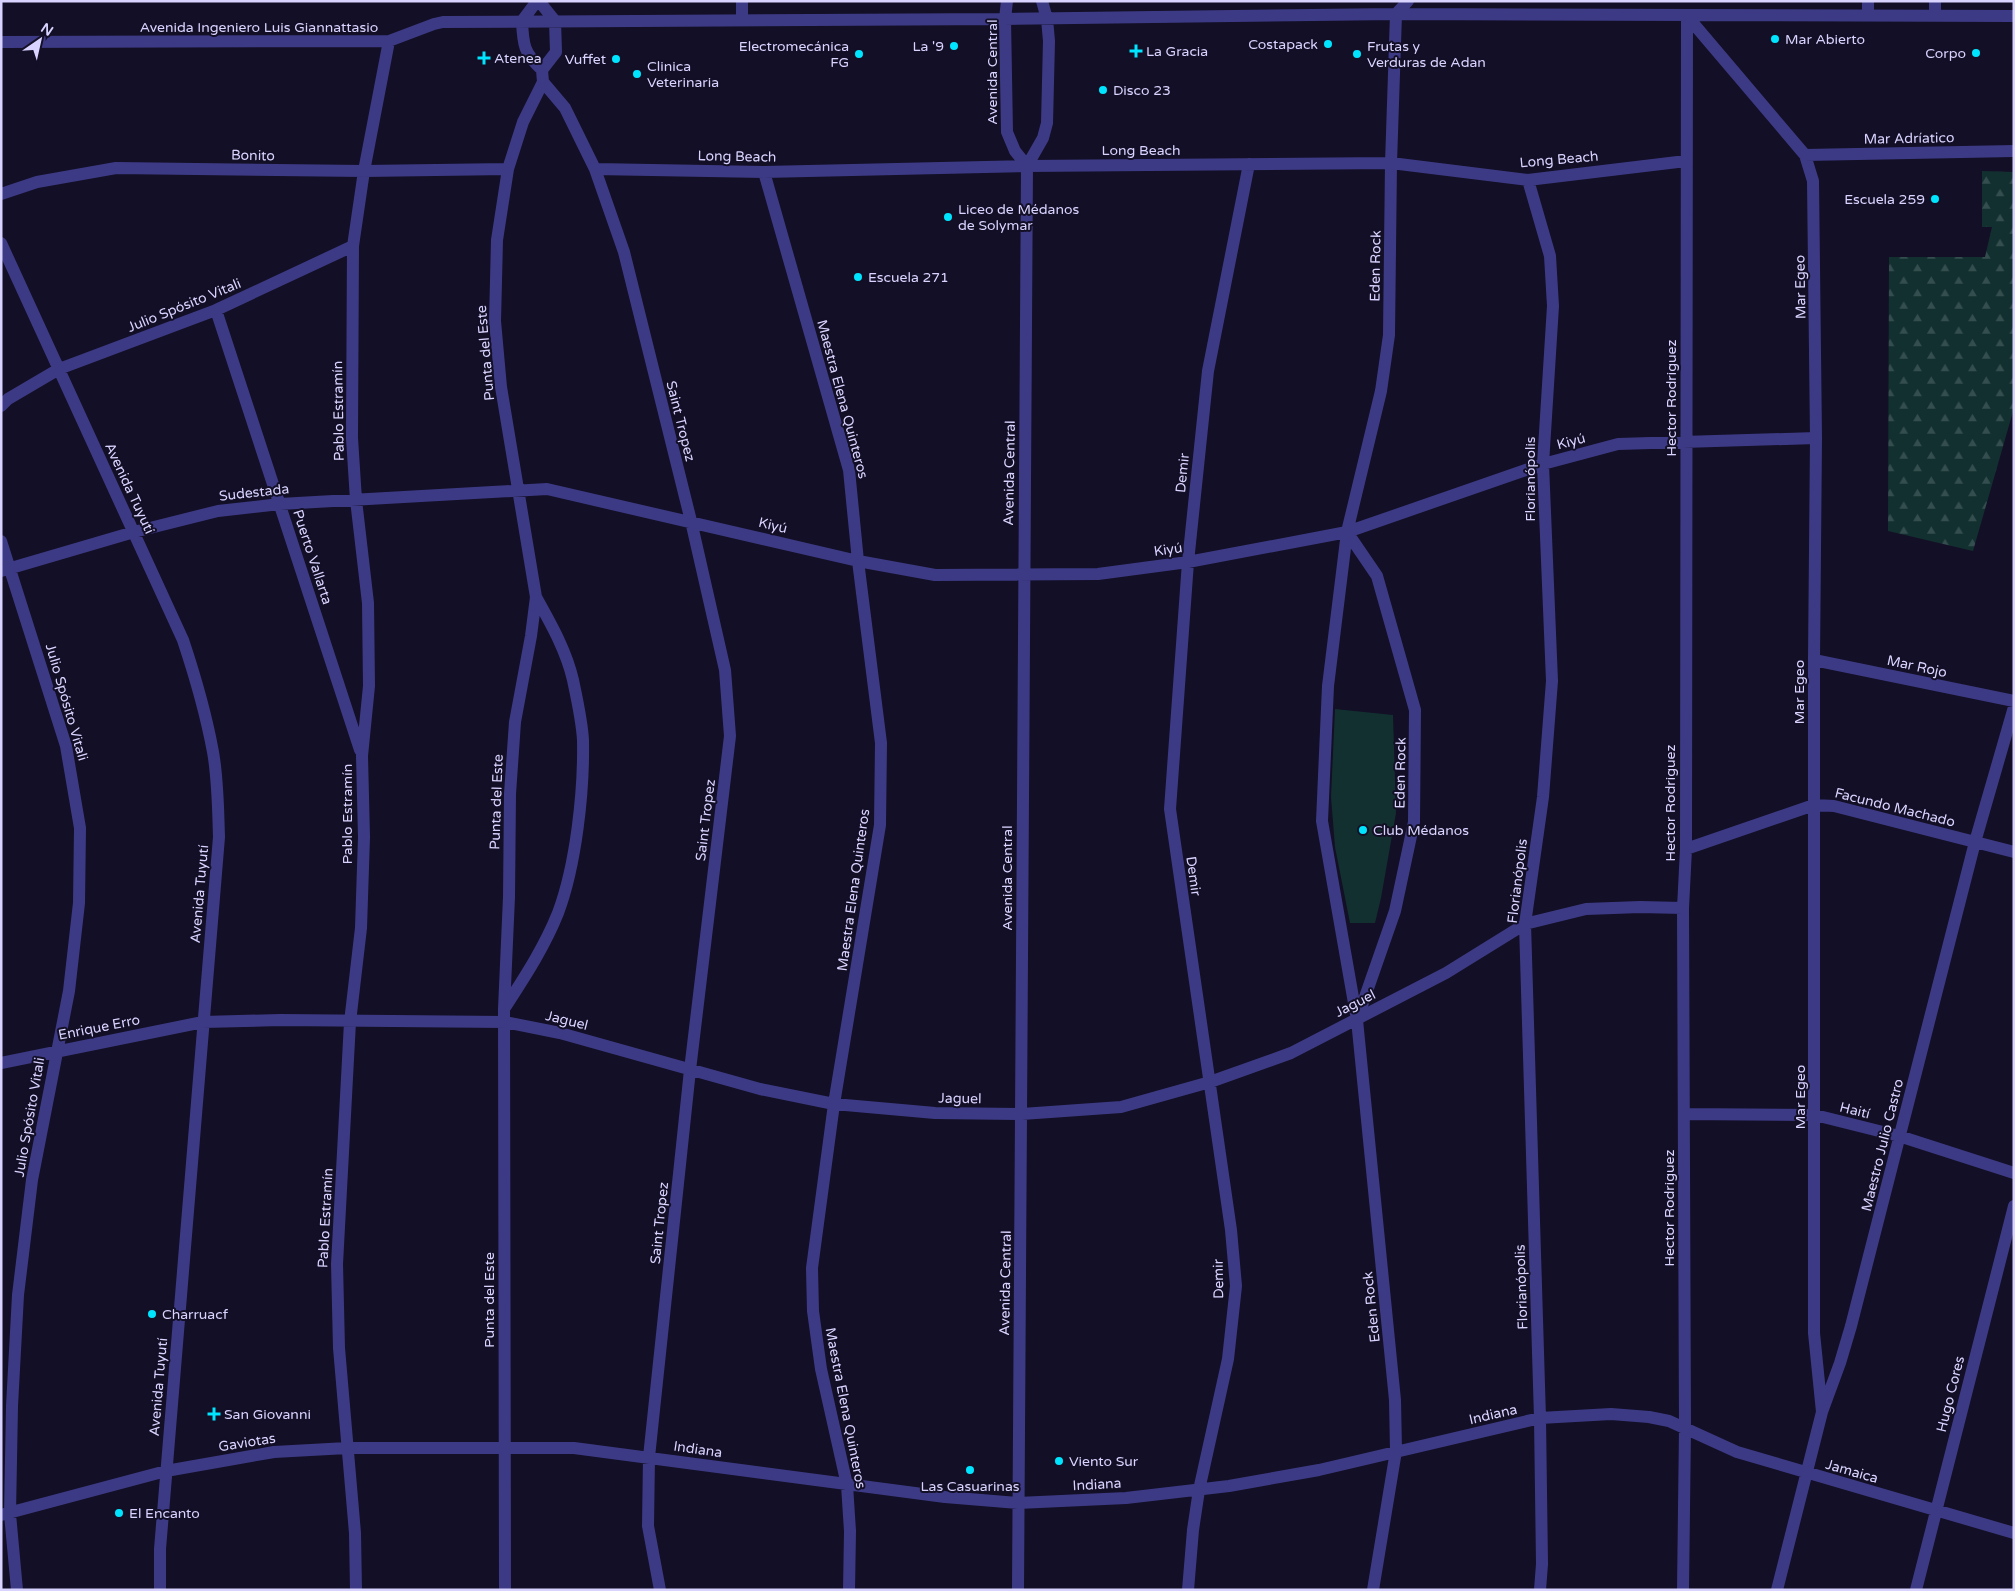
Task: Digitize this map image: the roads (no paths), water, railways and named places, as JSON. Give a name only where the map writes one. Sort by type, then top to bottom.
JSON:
[{"type":"street","points":[[522,21],[538,1],[555,21]]},
{"type":"street","points":[[742,1],[742,20]]},
{"type":"street","name":"Avenida Central","points":[[1007,1],[1005,19],[1007,132],[1015,151],[1027,166]]},
{"type":"street","name":"Avenida Central","points":[[1018,1590],[1027,166],[1043,138],[1046,123],[1049,41],[1047,19],[1042,1]]},
{"type":"street","points":[[1396,14],[1408,1]]},
{"type":"street","points":[[1868,1],[1868,16]]},
{"type":"street","points":[[1935,1],[1935,16]]},
{"type":"street","name":"Avenida Ingeniero Luis Giannattasio","points":[[1,42],[388,41],[443,22],[1047,19],[1396,14],[2014,16]]},
{"type":"street","name":"Eden Rock","points":[[1373,1590],[1396,1451],[1395,1400],[1357,1020],[1322,821],[1328,686],[1347,532],[1381,392],[1389,335],[1391,164],[1396,14]]},
{"type":"street","name":"Mar Egeo","points":[[1688,16],[1805,155],[1813,182],[1816,438],[1814,660],[1814,1333],[1822,1412]]},
{"type":"street","name":"Hector Rodriguez","points":[[1683,1590],[1685,1428],[1683,908],[1686,849],[1686,161],[1688,16]]},
{"type":"street","name":"Saint Tropez","points":[[522,21],[523,46],[565,108],[595,169],[624,252],[725,670],[730,736],[690,1070],[649,1457],[648,1526],[660,1590]]},
{"type":"street","name":"Punta del Este","points":[[505,1590],[504,1016],[509,897],[510,794],[515,722],[531,636],[536,597],[517,490],[494,321],[497,240],[508,169],[523,122],[542,76],[556,52],[555,21]]},
{"type":"street","name":"Pablo Estramín","points":[[356,1590],[354,1533],[339,1348],[337,1264],[350,1022],[361,928],[364,837],[362,756],[368,686],[368,603],[356,500],[352,438],[354,246],[364,171],[388,41]]},
{"type":"street","name":"Mar Adríatico","points":[[1805,155],[2014,151]]},
{"type":"street","name":"Long Beach","points":[[595,169],[764,172],[1027,166],[1391,164],[1528,180],[1686,161]]},
{"type":"street","name":"Demir","points":[[1188,1590],[1193,1530],[1228,1359],[1236,1286],[1231,1230],[1170,809],[1188,562],[1208,370],[1249,164]]},
{"type":"street","name":"Bonito","points":[[1,194],[37,182],[116,168],[364,171],[508,169]]},
{"type":"street","name":"Maestra Elena Quinteros","points":[[764,172],[849,470],[858,561],[881,742],[880,825],[834,1104],[812,1268],[813,1311],[821,1369],[847,1485],[850,1531],[849,1590]]},
{"type":"street","name":"Florianópolis","points":[[1528,180],[1550,256],[1554,306],[1543,464],[1552,681],[1543,797],[1525,924],[1540,1418],[1542,1564],[1540,1590]]},
{"type":"street","name":"Avenida Tuyutí","points":[[1,242],[183,640],[213,753],[219,837],[166,1471],[160,1549],[160,1590]]},
{"type":"street","name":"Julio Spósito Vitali","points":[[1,406],[8,398],[59,369],[216,310],[354,246]]},
{"type":"street","name":"Puerto Vallarta","points":[[216,310],[362,756]]},
{"type":"street","name":"Kiyú","points":[[517,490],[547,489],[858,561],[935,575],[1023,576],[1098,574],[1188,562],[1347,532],[1543,464],[1618,444],[1816,438]]},
{"type":"street","name":"Sudestada","points":[[5,570],[134,532],[218,510],[280,504],[517,490]]},
{"type":"street","name":"Eden Rock","points":[[1347,532],[1377,576],[1415,710],[1414,822],[1395,910],[1357,1020]]},
{"type":"street","name":"Julio Spósito Vitali","points":[[1,541],[5,570],[41,662],[66,746],[80,828],[79,903],[69,991],[32,1180],[18,1295],[6,1515],[17,1590]]},
{"type":"street","name":"Punta del Este","points":[[504,1016],[536,960],[558,912],[572,860],[581,801],[583,739],[573,679],[557,634],[536,597]]},
{"type":"street","name":"Mar Rojo","points":[[1814,660],[2014,701]]},
{"type":"street","name":"Maestro Julio Castro","points":[[1777,1590],[1822,1412],[1851,1326],[1975,842],[2014,707]]},
{"type":"street","name":"Facundo Machado","points":[[1686,849],[1814,805],[1834,806],[2014,852]]},
{"type":"street","name":"Jaguel","points":[[203,1022],[280,1020],[350,1022],[504,1016],[760,1089],[834,1104],[935,1113],[1022,1114],[1120,1106],[1210,1082],[1291,1053],[1446,973],[1525,924],[1586,909],[1683,908]]},
{"type":"street","name":"Enrique Erro","points":[[1,1063],[203,1022]]},
{"type":"street","name":"Haití","points":[[1684,1114],[1815,1115],[1899,1136],[2014,1173]]},
{"type":"street","name":"Hugo Cores","points":[[1916,1590],[2014,1206]]},
{"type":"street","name":"Indiana","points":[[504,1447],[574,1448],[847,1485],[945,1497],[1018,1503],[1126,1498],[1200,1490],[1319,1470],[1540,1418],[1575,1415],[1630,1415],[1662,1420],[1685,1428]]},
{"type":"street","name":"Jamaica","points":[[1685,1428],[1737,1452],[2014,1534]]},
{"type":"street","name":"Gaviotas","points":[[6,1515],[166,1471],[274,1452],[347,1448],[504,1447]]},
{"type":"place","name":"Mar Abierto","points":[[1775,39]]},
{"type":"place","name":"Costapack","points":[[1328,44]]},
{"type":"place","name":"La '9","points":[[954,46]]},
{"type":"place","name":"La Gracia","points":[[1136,51]]},
{"type":"place","name":"Corpo","points":[[1976,53]]},
{"type":"place","name":"Electromecánica FG","points":[[859,54]]},
{"type":"place","name":"Frutas y Verduras de Adan","points":[[1357,54]]},
{"type":"place","name":"Atenea","points":[[484,58]]},
{"type":"place","name":"Vuffet","points":[[616,59]]},
{"type":"place","name":"Clinica Veterinaria","points":[[637,74]]},
{"type":"place","name":"Disco 23","points":[[1103,90]]},
{"type":"place","name":"Escuela 259","points":[[1935,199]]},
{"type":"place","name":"Liceo de Médanos de Solymar","points":[[948,217]]},
{"type":"place","name":"Escuela 271","points":[[858,277]]},
{"type":"place","name":"Club Médanos","points":[[1363,830]]},
{"type":"place","name":"Charruacf","points":[[152,1314]]},
{"type":"place","name":"San Giovanni","points":[[214,1414]]},
{"type":"place","name":"Viento Sur","points":[[1059,1461]]},
{"type":"place","name":"Las Casuarinas","points":[[970,1470]]},
{"type":"place","name":"El Encanto","points":[[119,1513]]}]
